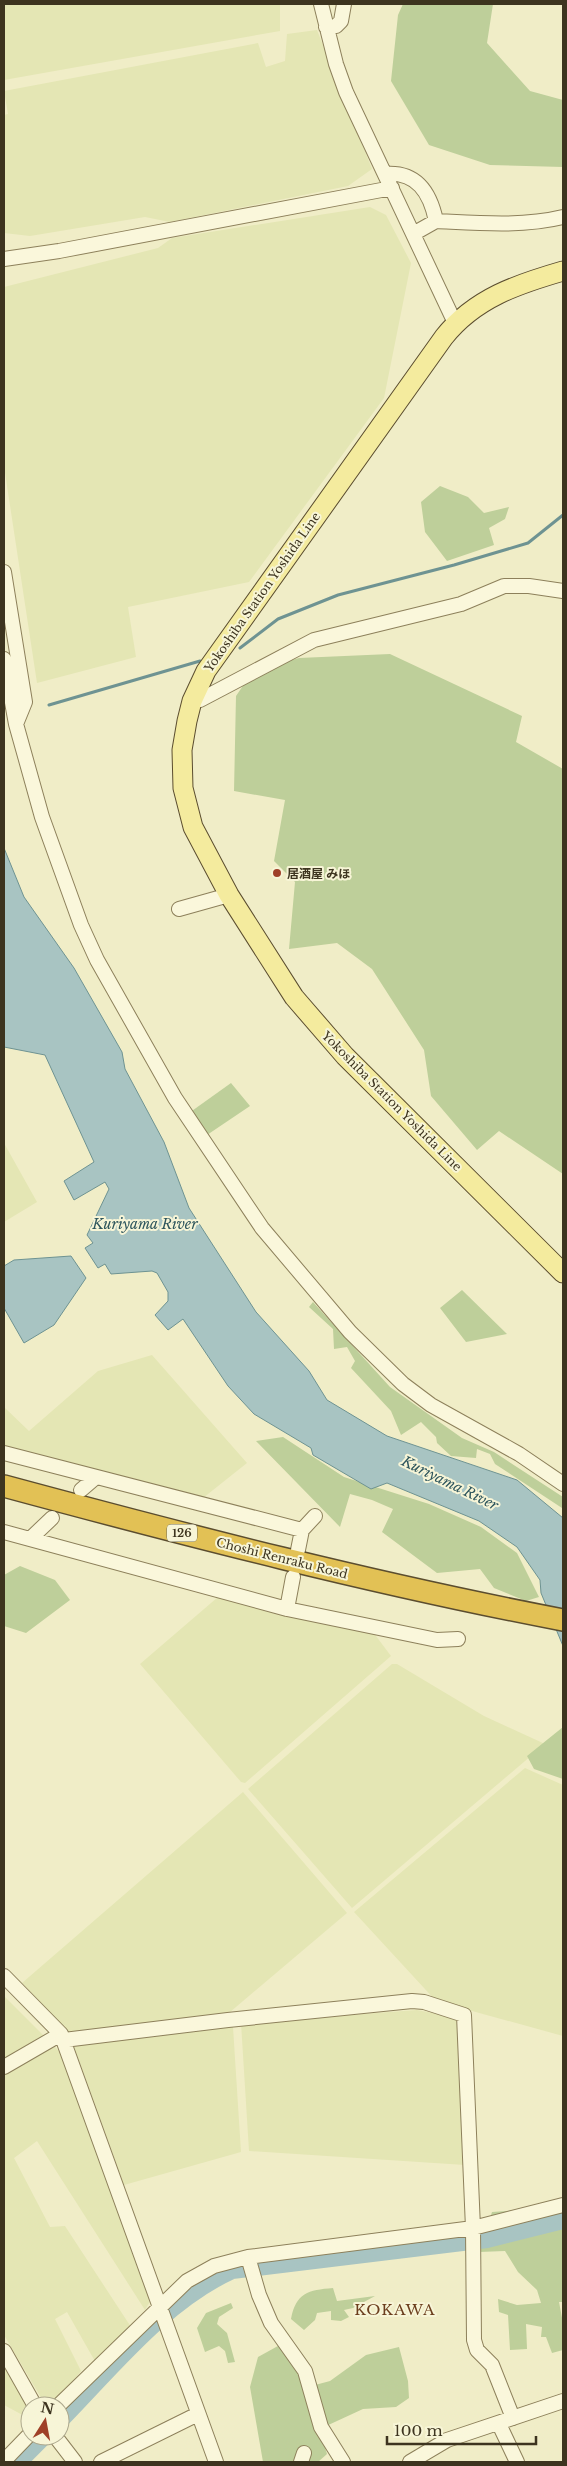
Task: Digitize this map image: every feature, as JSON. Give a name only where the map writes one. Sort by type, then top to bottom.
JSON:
[{"type":"highway","name":"Choshi Renraku Road","points":[[4,1486],[127,1519],[360,1577],[563,1620]]},
{"type":"main road","name":"Yokoshiba Station Yoshida Line","points":[[563,270],[514,285],[499,292],[455,323],[423,364],[206,671],[192,701],[182,750],[183,788],[193,827],[229,895],[294,996],[345,1056],[563,1273]]},
{"type":"street","points":[[321,4],[346,92],[455,323]]},
{"type":"street","points":[[326,27],[336,26],[341,21],[344,4]]},
{"type":"street","points":[[386,174],[401,174],[424,188],[433,204],[436,221]]},
{"type":"street","points":[[4,258],[59,252],[392,188]]},
{"type":"street","points":[[413,234],[436,221],[492,224],[547,221],[563,216]]},
{"type":"street","points":[[4,572],[25,702],[16,724]]},
{"type":"street","points":[[192,701],[207,696],[314,640],[461,604],[504,586],[528,586],[563,591]]},
{"type":"street","points":[[4,659],[16,724],[42,817],[81,925],[97,960],[175,1098],[262,1228],[350,1332],[403,1384],[431,1405],[519,1454],[563,1484]]},
{"type":"street","points":[[178,909],[229,895]]},
{"type":"street","points":[[4,1453],[302,1530]]},
{"type":"street","points":[[81,1490],[95,1478]]},
{"type":"street","points":[[298,1550],[302,1530],[315,1516]]},
{"type":"street","points":[[30,1539],[52,1518]]},
{"type":"street","points":[[4,1532],[287,1608],[437,1640],[458,1639]]},
{"type":"street","points":[[287,1608],[293,1577]]},
{"type":"street","points":[[4,1976],[62,2037],[216,2462]]},
{"type":"street","points":[[4,2067],[62,2037],[412,2001],[424,2002],[464,2015],[473,2228],[474,2340],[477,2350],[492,2366],[513,2418]]},
{"type":"street","points":[[69,2396],[161,2314],[187,2281],[214,2266],[248,2256],[473,2228],[563,2205]]},
{"type":"street","points":[[248,2256],[259,2295],[271,2323],[305,2371],[321,2427],[343,2462]]},
{"type":"street","points":[[4,2351],[29,2396]]},
{"type":"street","points":[[410,2462],[447,2440],[563,2401]]},
{"type":"street","points":[[101,2462],[198,2414]]},
{"type":"street","points":[[499,2424],[517,2462]]},
{"type":"street","points":[[4,2461],[20,2444]]},
{"type":"street","points":[[63,2446],[75,2462]]},
{"type":"green space","points":[[4,4],[280,4],[280,31],[4,80]]},
{"type":"green space","points":[[403,4],[493,4],[487,43],[530,91],[563,100],[563,167],[490,165],[429,145],[391,81],[398,15]]},
{"type":"green space","points":[[317,30],[372,169],[348,186],[170,222],[145,217],[30,236],[4,233],[4,115],[8,114],[4,91],[258,43],[266,67],[285,61],[287,34]]},
{"type":"green space","points":[[370,207],[386,215],[411,263],[384,398],[249,582],[128,607],[136,657],[37,683],[4,466],[4,287],[158,248],[172,238]]},
{"type":"green space","points":[[440,486],[468,497],[484,513],[509,507],[505,519],[489,528],[494,545],[447,561],[425,532],[421,502]]},
{"type":"green space","points":[[390,654],[522,716],[516,742],[563,769],[563,1174],[499,1131],[477,1150],[431,1096],[424,1050],[372,969],[337,943],[289,949],[295,882],[274,861],[285,800],[234,791],[236,696],[253,671],[299,658]]},
{"type":"green space","points":[[231,1083],[250,1106],[207,1135],[189,1113]]},
{"type":"green space","points":[[4,1143],[37,1202],[4,1222]]},
{"type":"green space","points":[[462,1290],[507,1334],[466,1342],[440,1308]]},
{"type":"green space","points":[[313,1302],[390,1387],[462,1438],[494,1452],[563,1497],[562,1508],[495,1464],[490,1454],[477,1449],[476,1458],[451,1456],[437,1443],[436,1437],[421,1422],[401,1435],[391,1411],[351,1368],[355,1361],[347,1347],[334,1349],[333,1329],[309,1307]]},
{"type":"green space","points":[[152,1355],[247,1463],[203,1498],[4,1448],[4,1407],[29,1431],[98,1371]]},
{"type":"green space","points":[[283,1437],[344,1477],[429,1504],[481,1527],[517,1553],[539,1597],[526,1601],[494,1588],[480,1569],[437,1573],[382,1532],[393,1509],[372,1500],[350,1494],[340,1527],[256,1441]]},
{"type":"green space","points":[[20,1566],[55,1580],[70,1600],[26,1633],[4,1626],[4,1575]]},
{"type":"green space","points":[[218,1597],[373,1632],[391,1656],[245,1783],[241,1782],[140,1664]]},
{"type":"green space","points":[[392,1664],[397,1664],[484,1716],[545,1744],[352,1908],[248,1789]]},
{"type":"green space","points":[[563,1727],[563,1779],[534,1769],[527,1756]]},
{"type":"green space","points":[[525,1768],[563,1785],[563,2036],[436,2001],[354,1912]]},
{"type":"green space","points":[[243,1792],[347,1913],[223,2018],[73,2036],[22,1983]]},
{"type":"green space","points":[[4,1996],[63,2055],[151,2300],[145,2310],[37,2141],[14,2158],[50,2227],[65,2226],[131,2327],[96,2363],[67,2312],[55,2319],[81,2371],[61,2396],[40,2396],[4,2335]]},
{"type":"green space","points":[[417,2010],[458,2018],[465,2165],[249,2151],[241,2023]]},
{"type":"green space","points":[[229,2025],[233,2027],[241,2152],[124,2185],[73,2044]]},
{"type":"green space","points":[[563,2207],[563,2302],[559,2302],[563,2323],[563,2350],[552,2353],[546,2337],[541,2337],[542,2327],[526,2324],[527,2349],[510,2350],[508,2315],[499,2312],[498,2299],[517,2305],[541,2303],[537,2290],[518,2272],[505,2251],[479,2252],[492,2212]]},
{"type":"green space","points":[[333,2288],[337,2301],[375,2296],[353,2308],[344,2310],[349,2317],[341,2321],[331,2320],[331,2311],[317,2313],[315,2320],[304,2330],[291,2319],[296,2303],[304,2294]]},
{"type":"green space","points":[[231,2303],[233,2308],[219,2317],[217,2324],[227,2333],[235,2362],[228,2363],[225,2351],[219,2346],[205,2352],[197,2328],[206,2313]]},
{"type":"green space","points":[[287,2341],[315,2385],[330,2381],[366,2355],[399,2347],[408,2381],[409,2398],[396,2407],[363,2409],[324,2427],[320,2431],[327,2454],[318,2462],[263,2462],[250,2387],[258,2357]]},
{"type":"green space","points":[[4,2357],[24,2396],[20,2396],[20,2414],[4,2405]]},
{"type":"water","name":"Kuriyama River","points":[[4,848],[24,897],[74,968],[122,1052],[125,1069],[164,1142],[189,1208],[256,1312],[309,1371],[327,1400],[387,1436],[517,1480],[563,1518],[563,1646],[541,1593],[540,1580],[517,1547],[479,1521],[387,1483],[371,1489],[313,1455],[311,1448],[254,1414],[228,1386],[183,1319],[168,1330],[155,1315],[168,1301],[168,1292],[157,1273],[152,1271],[111,1274],[105,1264],[98,1268],[85,1248],[93,1243],[87,1235],[109,1189],[105,1182],[74,1200],[64,1181],[94,1162],[45,1055],[4,1047]]},
{"type":"water","points":[[71,1256],[86,1278],[54,1325],[24,1343],[4,1308],[4,1266],[14,1260]]},
{"type":"waterway","points":[[240,648],[278,619],[338,595],[454,565],[528,543],[563,515]]},
{"type":"waterway","points":[[49,705],[200,661]]},
{"type":"waterway","points":[[70,2409],[119,2357],[161,2317],[207,2283],[232,2270],[487,2239],[563,2220]]},
{"type":"waterway","points":[[18,2462],[34,2446]]},
{"type":"place","name":"居酒屋 みほ","points":[[277,873]]},
{"type":"district","name":"KOKAWA","points":[[395,2309]]}]
